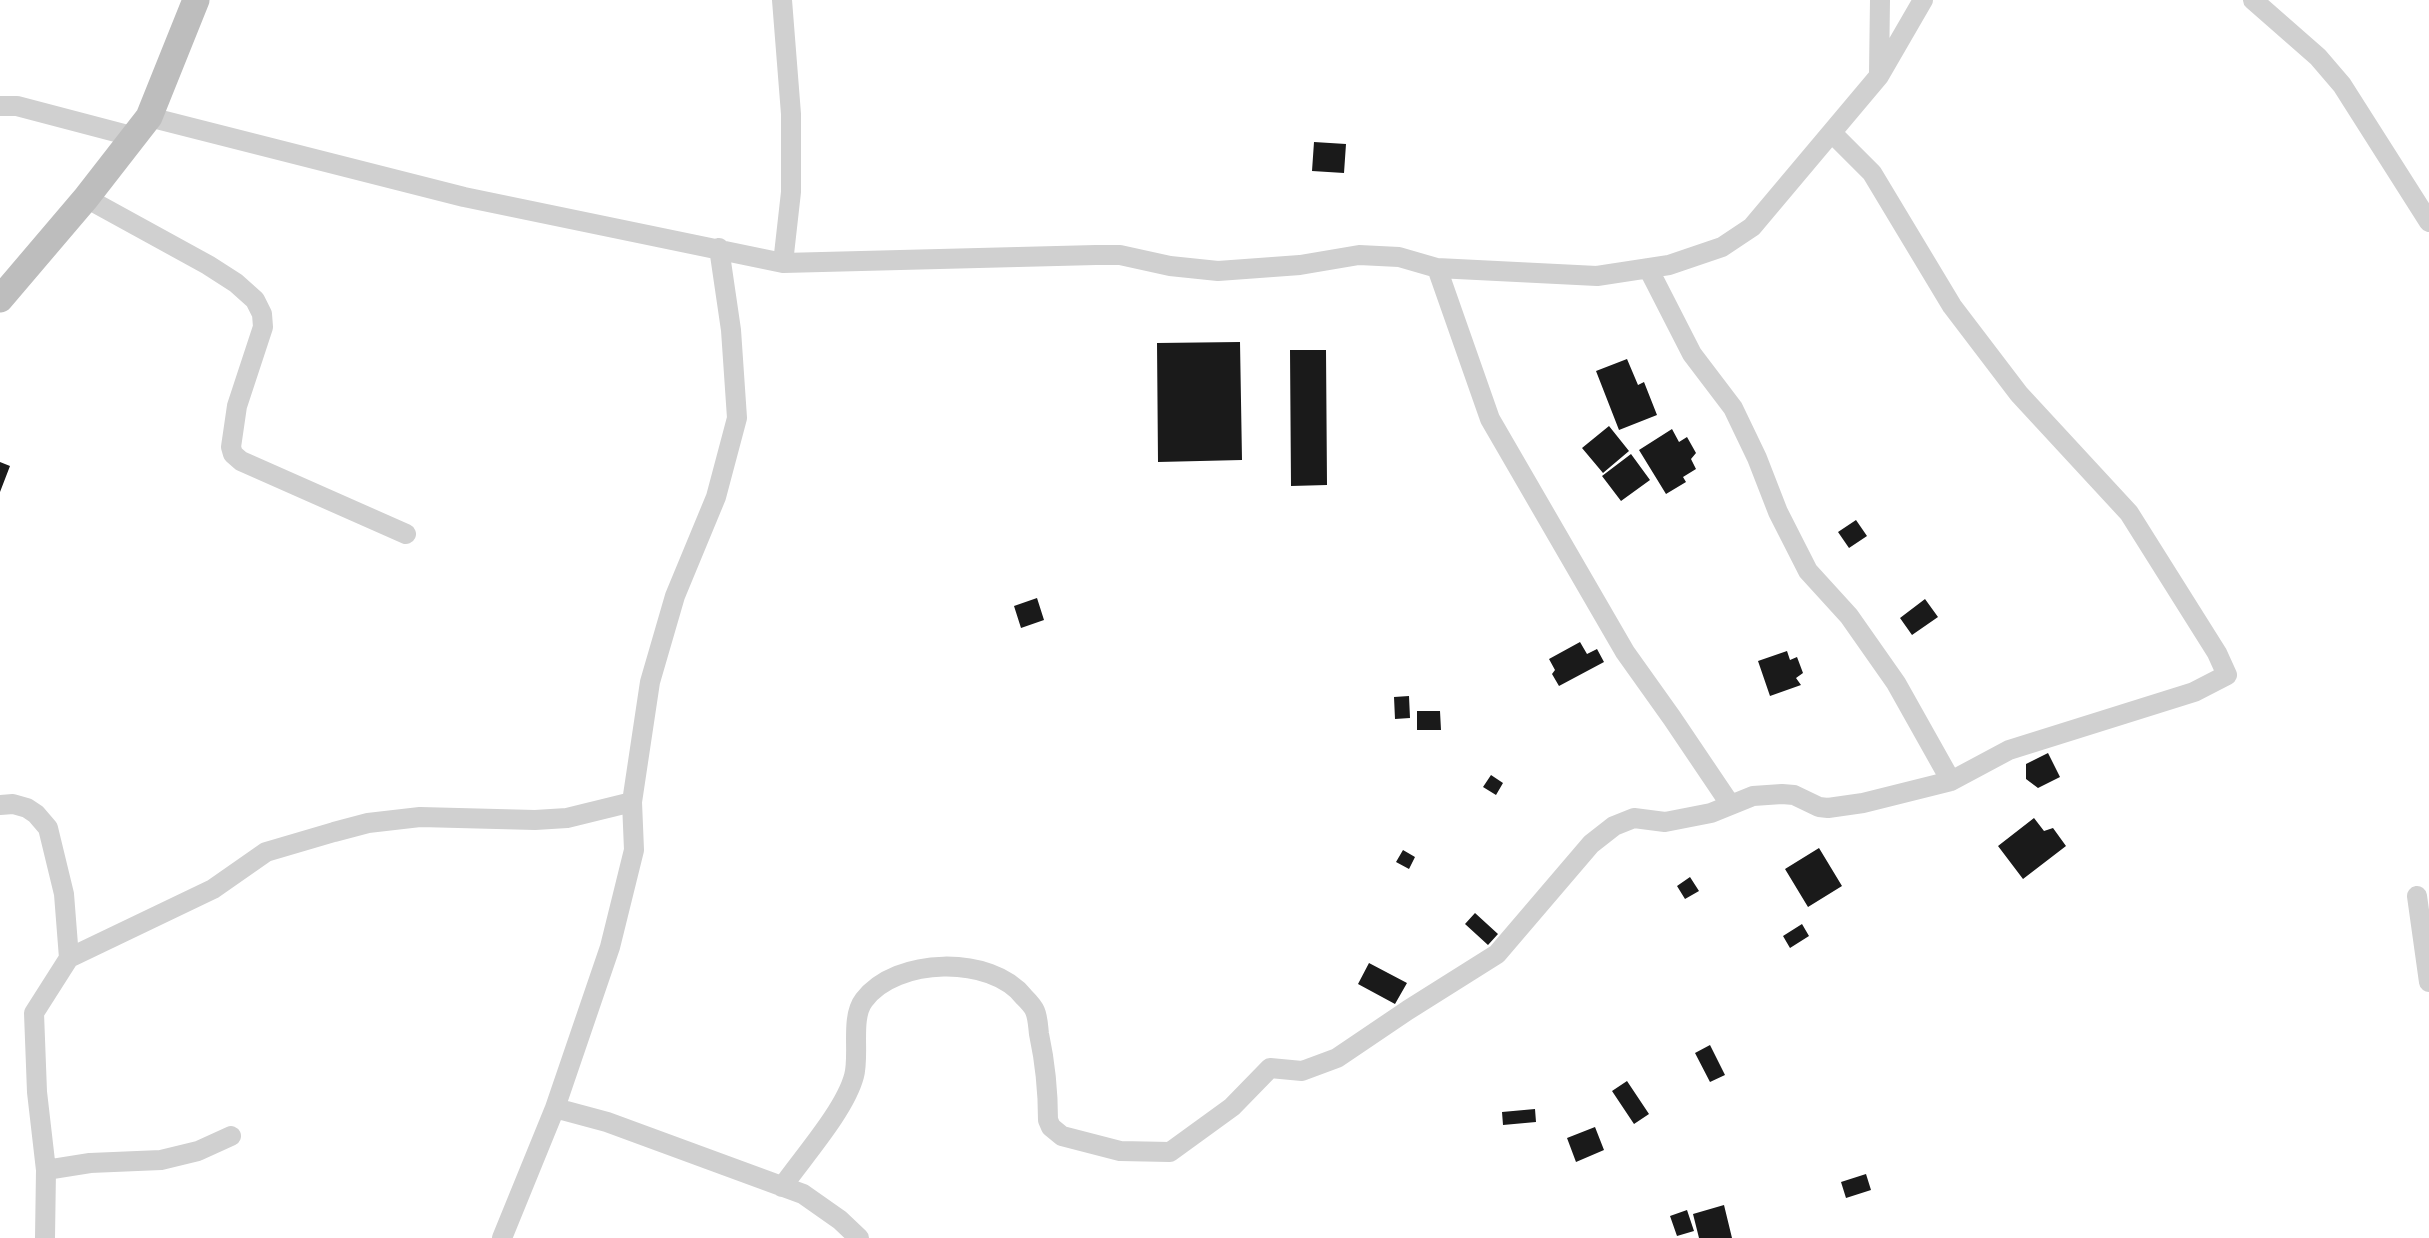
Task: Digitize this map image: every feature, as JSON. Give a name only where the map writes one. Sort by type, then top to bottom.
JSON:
[{"type":"main road","points":[[0,299],[86,198],[142,127],[196,0]]},
{"type":"street","points":[[782,0],[791,114],[791,192],[783,263]]},
{"type":"street","points":[[1880,0],[1880,76]]},
{"type":"street","points":[[0,106],[16,106],[142,127],[783,263],[1120,255],[1170,266],[1218,271],[1300,265],[1359,255],[1400,257],[1437,268],[1597,276],[1669,265],[1722,247],[1752,227],[1880,76],[1923,0]]},
{"type":"street","points":[[2253,0],[2318,57],[2342,86],[2429,222]]},
{"type":"street","points":[[782,1187],[843,1102],[854,1075],[857,1023],[862,1002],[876,987],[900,974],[933,967],[981,969],[1001,978],[1019,991],[1035,1010],[1046,1067],[1048,1120],[1051,1127],[1062,1136],[1120,1151],[1170,1152],[1232,1107],[1270,1068],[1302,1071],[1337,1058],[1497,954],[1591,843],[1614,825],[1634,818],[1665,822],[1711,813],[1753,796],[1782,794],[1828,808],[1863,803],[1951,781],[2009,750],[2194,692],[2227,675],[2217,652],[2129,513],[2019,394],[1952,306],[1872,173],[1833,134]]},
{"type":"street","points":[[86,198],[208,265],[236,283],[255,300],[262,314],[263,327],[237,406],[231,447],[233,454],[241,461],[406,534]]},
{"type":"street","points":[[502,1238],[555,1108],[615,925],[634,850],[632,802],[650,682],[675,596],[716,497],[737,418],[731,330],[719,248]]},
{"type":"street","points":[[1437,268],[1490,418],[1624,652],[1730,804]]},
{"type":"street","points":[[1648,268],[1692,354],[1733,408],[1778,512],[1808,571],[1850,616],[1896,683],[1951,781]]},
{"type":"street","points":[[45,1238],[46,1170],[37,1092],[34,1013],[69,958],[213,888],[267,852],[334,832],[368,823],[420,817],[535,820],[567,818],[632,802]]},
{"type":"street","points":[[0,805],[13,804],[27,808],[36,814],[48,828],[64,894],[69,958]]},
{"type":"street","points":[[2417,896],[2429,982]]},
{"type":"street","points":[[555,1108],[607,1122],[803,1194],[840,1220],[859,1238]]},
{"type":"street","points":[[46,1170],[90,1163],[161,1160],[198,1151],[231,1136]]},
{"type":"building","points":[[1314,142],[1346,144],[1344,173],[1312,171]]},
{"type":"building","points":[[1240,342],[1242,460],[1158,462],[1157,343]]},
{"type":"building","points":[[1290,350],[1326,350],[1327,485],[1291,486]]},
{"type":"building","points":[[1627,359],[1638,385],[1644,382],[1657,415],[1619,430],[1596,371]]},
{"type":"building","points":[[1609,426],[1629,451],[1603,473],[1582,448]]},
{"type":"building","points":[[1672,429],[1679,442],[1687,437],[1696,453],[1691,459],[1696,469],[1683,477],[1686,482],[1666,494],[1639,450]]},
{"type":"building","points":[[1631,454],[1650,480],[1621,501],[1602,476]]},
{"type":"building","points":[[0,462],[10,466],[0,492]]},
{"type":"building","points":[[1856,520],[1867,536],[1849,548],[1838,532]]},
{"type":"building","points":[[1037,598],[1044,620],[1021,628],[1014,606]]},
{"type":"building","points":[[1925,599],[1938,617],[1912,635],[1900,618]]},
{"type":"building","points":[[1580,642],[1587,654],[1597,649],[1604,662],[1559,686],[1552,674],[1555,670],[1549,659]]},
{"type":"building","points":[[1787,651],[1790,660],[1797,657],[1803,673],[1796,678],[1801,685],[1770,696],[1758,661]]},
{"type":"building","points":[[1409,696],[1410,718],[1395,719],[1394,697]]},
{"type":"building","points":[[1417,711],[1440,711],[1441,730],[1417,730]]},
{"type":"building","points":[[2048,753],[2060,777],[2038,788],[2026,779],[2026,764]]},
{"type":"building","points":[[1491,775],[1503,783],[1496,795],[1483,787]]},
{"type":"building","points":[[2034,818],[2044,831],[2053,828],[2066,846],[2023,879],[1998,846]]},
{"type":"building","points":[[1819,848],[1842,886],[1808,907],[1785,869]]},
{"type":"building","points":[[1403,850],[1415,857],[1409,869],[1396,862]]},
{"type":"building","points":[[1690,877],[1699,891],[1685,899],[1677,886]]},
{"type":"building","points":[[1475,913],[1498,934],[1488,945],[1465,924]]},
{"type":"building","points":[[1802,924],[1809,936],[1790,948],[1783,936]]},
{"type":"building","points":[[1369,963],[1407,983],[1395,1004],[1358,984]]},
{"type":"building","points":[[1710,1045],[1725,1075],[1710,1082],[1695,1053]]},
{"type":"building","points":[[1627,1081],[1649,1114],[1634,1124],[1612,1091]]},
{"type":"building","points":[[1535,1109],[1536,1122],[1503,1125],[1502,1112]]},
{"type":"building","points":[[1595,1127],[1604,1150],[1576,1162],[1567,1138]]},
{"type":"building","points":[[1866,1174],[1871,1190],[1846,1198],[1841,1182]]},
{"type":"building","points":[[1724,1205],[1732,1238],[1699,1238],[1693,1214]]},
{"type":"building","points":[[1687,1210],[1694,1231],[1677,1236],[1670,1216]]}]
